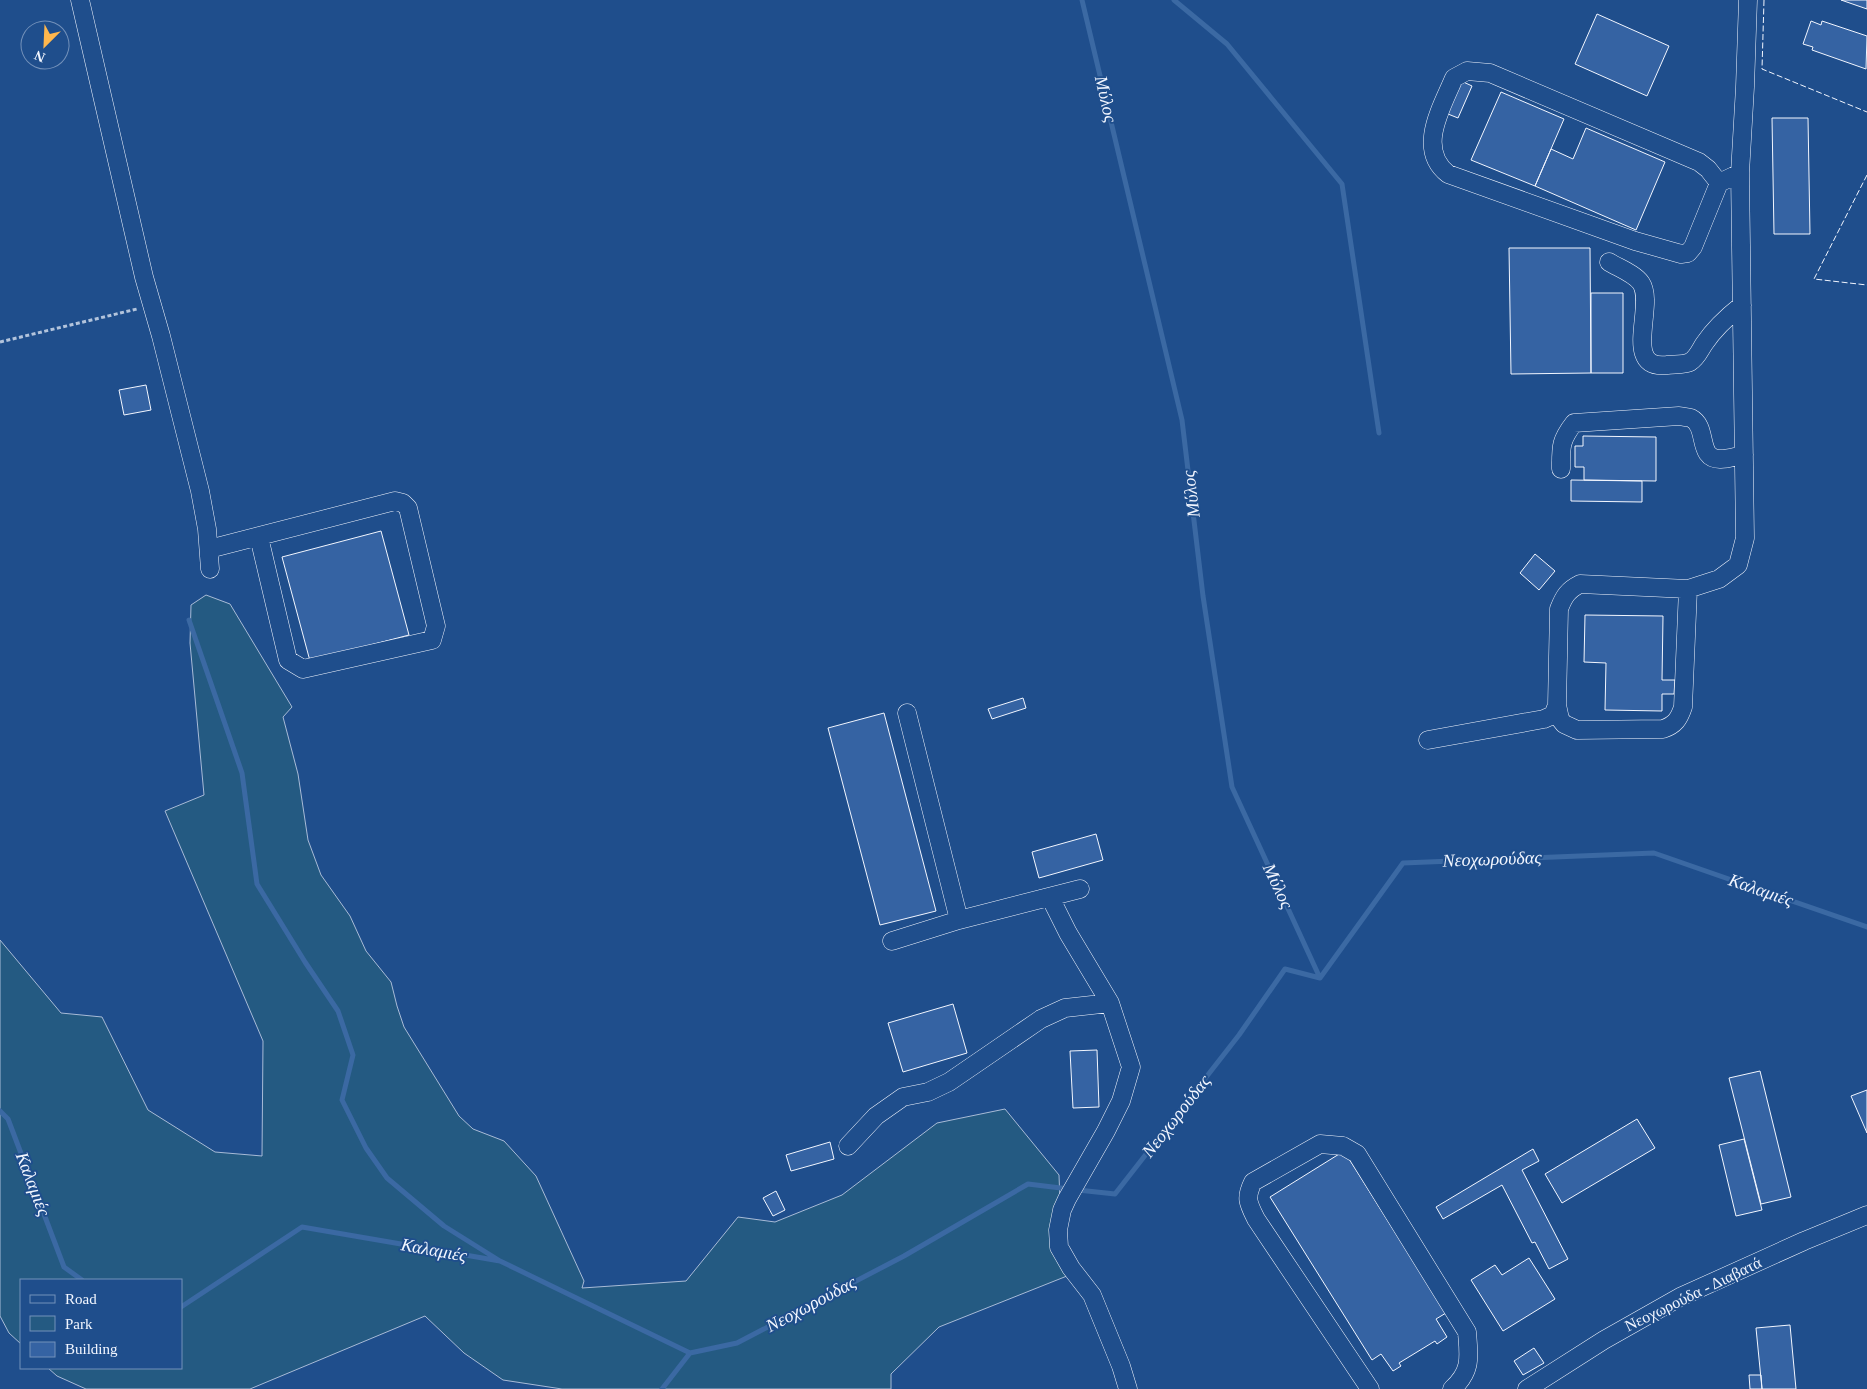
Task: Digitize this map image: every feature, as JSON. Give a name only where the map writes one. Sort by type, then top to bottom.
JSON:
[{"type":"street","points":[[80,0],[138,251],[162,336],[200,491],[209,548],[210,569]]},
{"type":"street","points":[[1688,589],[1683,707],[1680,717],[1672,726],[1663,729],[1577,730],[1564,724],[1560,719],[1557,705],[1559,609],[1564,597],[1571,588],[1580,584],[1688,589],[1719,579],[1738,565],[1745,538],[1740,173],[1748,0]]},
{"type":"street","points":[[1719,182],[1699,162],[1490,73],[1467,71],[1454,78],[1434,128],[1432,145],[1435,158],[1440,167],[1448,174],[1635,241],[1681,254],[1688,253],[1693,247],[1719,182],[1740,173]]},
{"type":"street","points":[[1609,262],[1631,274],[1642,284],[1645,296],[1643,352],[1650,362],[1662,366],[1689,363],[1728,316],[1742,305]]},
{"type":"street","points":[[1561,469],[1563,437],[1574,423],[1679,416],[1692,419],[1699,427],[1706,453],[1711,458],[1721,459],[1744,455]]},
{"type":"street","points":[[209,548],[259,537],[395,501],[403,504],[408,508],[436,626],[432,640],[303,669],[294,665],[288,660],[259,537]]},
{"type":"street","points":[[1428,740],[1544,719],[1553,714],[1557,705]]},
{"type":"street","points":[[907,713],[960,920]]},
{"type":"street","points":[[892,941],[960,920],[1080,889]]},
{"type":"street","points":[[1050,897],[1068,933],[1110,1003],[1131,1067],[1121,1101],[1067,1199],[1062,1210],[1058,1230],[1059,1247],[1071,1268],[1092,1295],[1128,1389]]},
{"type":"street","points":[[848,1146],[876,1116],[904,1097],[928,1092],[949,1082],[1041,1019],[1065,1008],[1110,1003]]},
{"type":"street","points":[[1370,1389],[1256,1219],[1248,1202],[1248,1192],[1253,1182],[1320,1144],[1343,1146],[1357,1154],[1467,1332],[1468,1362],[1463,1379],[1452,1389]]},
{"type":"street","name":"Νεοχωρούδα - Διαβατά","points":[[1528,1389],[1604,1340],[1680,1297],[1867,1215]]},
{"type":"path","points":[[0,342],[152,305]]},
{"type":"green space","points":[[206,595],[230,604],[292,707],[283,717],[298,774],[308,840],[321,875],[350,916],[366,951],[391,982],[404,1027],[459,1116],[473,1129],[504,1141],[536,1176],[584,1281],[582,1288],[686,1281],[738,1217],[775,1222],[842,1195],[937,1123],[1005,1109],[1059,1175],[1060,1202],[1072,1274],[939,1327],[891,1374],[891,1389],[562,1389],[503,1380],[464,1353],[425,1316],[250,1389],[86,1389],[57,1376],[49,1369],[182,1369],[182,1279],[20,1279],[20,1343],[9,1333],[0,1316],[0,940],[61,1013],[102,1017],[148,1110],[215,1152],[262,1156],[263,1041],[165,811],[204,795],[190,643],[191,605]]},
{"type":"building","points":[[1841,0],[1867,0],[1867,9]]},
{"type":"building","points":[[1597,14],[1669,46],[1647,96],[1575,64]]},
{"type":"building","points":[[1811,21],[1821,25],[1822,21],[1867,36],[1866,69],[1812,50],[1813,47],[1803,44]]},
{"type":"building","points":[[1457,79],[1472,86],[1458,118],[1443,112]]},
{"type":"building","points":[[1501,92],[1564,119],[1535,186],[1471,160]]},
{"type":"building","points":[[1772,118],[1808,118],[1810,234],[1774,234]]},
{"type":"building","points":[[1586,128],[1665,162],[1636,230],[1535,186],[1551,149],[1573,159]]},
{"type":"building","points":[[1509,248],[1590,248],[1591,373],[1511,374]]},
{"type":"building","points":[[1591,293],[1623,293],[1623,373],[1591,373]]},
{"type":"building","points":[[146,385],[151,410],[124,415],[119,390]]},
{"type":"building","points":[[1583,436],[1656,437],[1656,481],[1584,480],[1584,467],[1575,467],[1575,446],[1583,446]]},
{"type":"building","points":[[1571,480],[1642,481],[1642,502],[1571,501]]},
{"type":"building","points":[[381,531],[409,635],[310,661],[282,557]]},
{"type":"building","points":[[1535,554],[1555,571],[1539,590],[1520,573]]},
{"type":"building","points":[[1585,615],[1663,616],[1662,680],[1675,680],[1674,694],[1662,694],[1662,711],[1605,710],[1606,663],[1584,662]]},
{"type":"building","points":[[1023,698],[1026,708],[992,719],[988,709]]},
{"type":"building","points":[[884,713],[936,911],[880,925],[828,728]]},
{"type":"building","points":[[1096,834],[1103,860],[1039,878],[1032,852]]},
{"type":"building","points":[[953,1004],[967,1053],[903,1072],[888,1023]]},
{"type":"building","points":[[1097,1050],[1099,1107],[1073,1108],[1070,1051]]},
{"type":"building","points":[[1760,1071],[1791,1197],[1761,1204],[1729,1078]]},
{"type":"building","points":[[1867,1090],[1867,1133],[1851,1096]]},
{"type":"building","points":[[1637,1119],[1655,1148],[1562,1203],[1545,1174]]},
{"type":"building","points":[[1744,1139],[1762,1210],[1736,1216],[1719,1145]]},
{"type":"building","points":[[830,1142],[834,1159],[791,1171],[786,1155]]},
{"type":"building","points":[[1533,1149],[1539,1161],[1522,1170],[1568,1259],[1549,1269],[1535,1242],[1532,1243],[1502,1185],[1443,1219],[1436,1207]]},
{"type":"building","points":[[1344,1151],[1446,1313],[1436,1319],[1447,1337],[1437,1344],[1435,1341],[1399,1363],[1401,1366],[1393,1371],[1381,1354],[1372,1360],[1270,1197]]},
{"type":"building","points":[[776,1191],[785,1210],[773,1216],[763,1198]]},
{"type":"building","points":[[1529,1258],[1555,1299],[1503,1331],[1471,1280],[1495,1265],[1502,1275]]},
{"type":"building","points":[[1790,1325],[1796,1389],[1762,1389],[1756,1328]]},
{"type":"building","points":[[1534,1348],[1544,1363],[1523,1375],[1514,1361]]},
{"type":"building","points":[[1749,1375],[1761,1375],[1762,1389],[1750,1389]]},
{"type":"waterway","name":"Μύλος","points":[[1082,0],[1182,420],[1203,596],[1232,787],[1320,978]]},
{"type":"waterway","points":[[1174,0],[1227,44],[1342,184],[1379,433]]},
{"type":"waterway","points":[[189,620],[242,773],[257,884],[338,1011],[353,1055],[342,1100],[366,1148],[387,1178],[444,1226],[500,1261]]},
{"type":"waterway","name":"Νεοχωρούδας","points":[[1078,1190],[1115,1194],[1239,1035],[1285,969],[1320,978],[1403,863],[1654,853],[1867,927]]},
{"type":"waterway","name":"Καλαμιές","points":[[0,1111],[8,1119],[64,1267],[81,1279]]},
{"type":"waterway","name":"Νεοχωρούδας","points":[[662,1389],[690,1353],[737,1343],[904,1256],[1028,1184],[1069,1189]]},
{"type":"waterway","name":"Καλαμιές","points":[[182,1306],[302,1227],[500,1261],[690,1353]]},
{"type":"fence","points":[[1764,0],[1762,69],[1867,112]]},
{"type":"fence","points":[[1867,175],[1814,279],[1867,285]]}]
